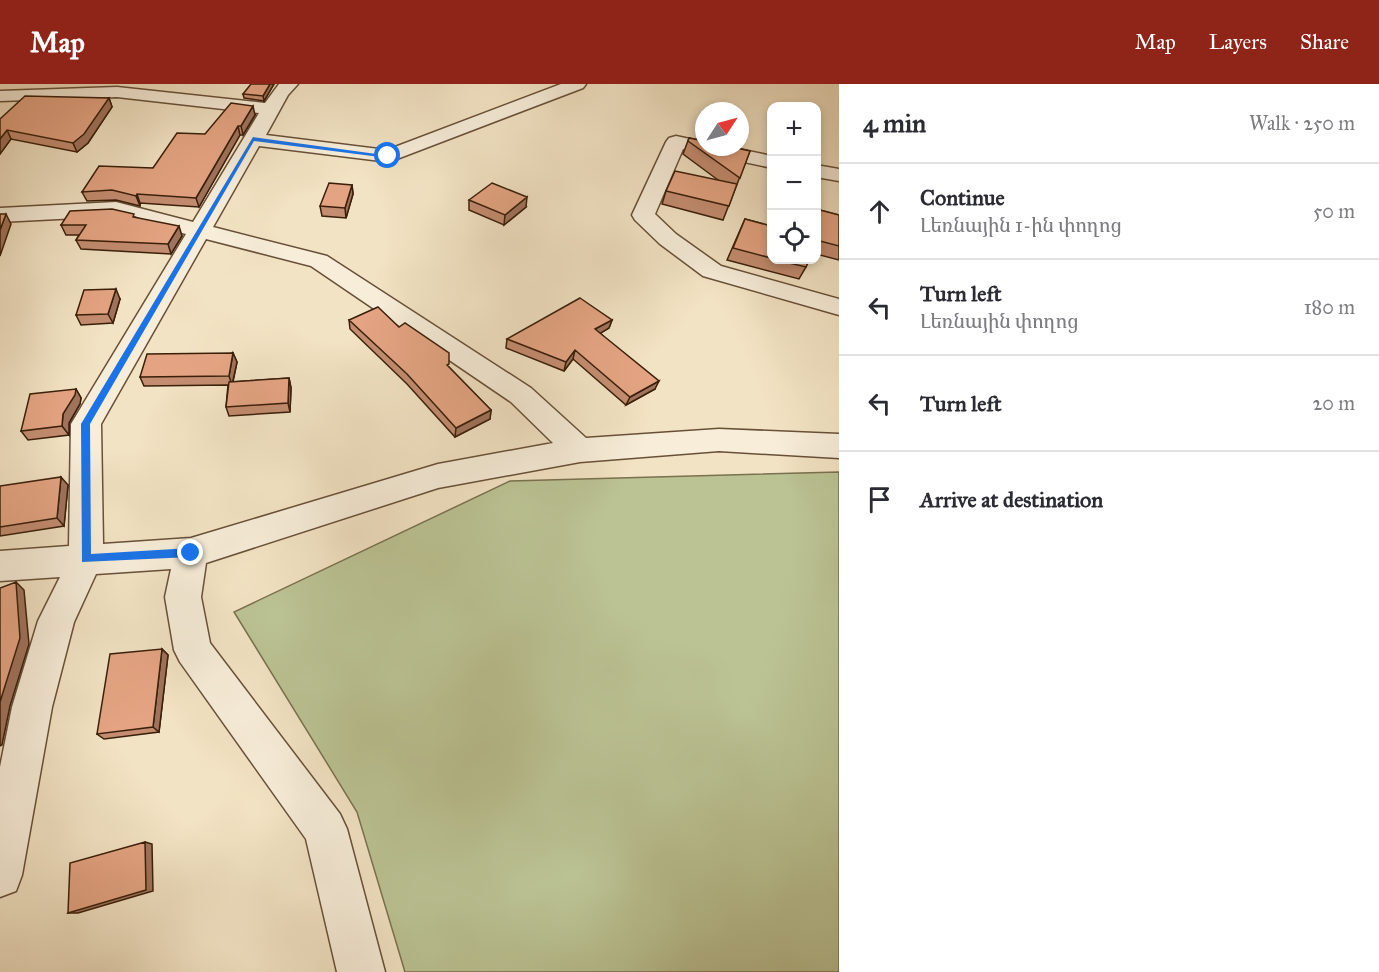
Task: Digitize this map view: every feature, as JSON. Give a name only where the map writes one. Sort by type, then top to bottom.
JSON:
[{"type":"street","points":[[0,875],[32,707],[56,621],[86,559],[86,424],[198,231],[271,109],[289,84]]},
{"type":"street","points":[[253,139],[388,156],[577,84]]},
{"type":"street","points":[[0,96],[117,92],[271,109]]},
{"type":"street","points":[[767,161],[676,142],[643,215],[668,239],[712,271],[839,307]]},
{"type":"street","points":[[821,172],[839,175]]},
{"type":"street","points":[[0,215],[116,209],[319,261],[521,395],[580,450]]},
{"type":"street","points":[[0,566],[191,553],[438,476],[580,450],[719,440],[839,446]]},
{"type":"street","points":[[191,553],[183,597],[193,650],[325,829],[361,972]]},
{"type":"green space","points":[[839,472],[839,972],[405,972],[357,812],[234,612],[510,481]]},
{"type":"building","points":[[251,84],[270,84],[263,96],[243,94]]},
{"type":"building","points":[[25,96],[109,98],[84,134],[73,143],[7,130],[0,139],[0,119]]},
{"type":"building","points":[[231,103],[253,106],[241,126],[238,126],[196,198],[137,194],[136,196],[112,190],[82,192],[99,166],[153,168],[177,133],[205,134]]},
{"type":"building","points":[[689,138],[695,139],[695,146],[688,141]]},
{"type":"building","points":[[709,156],[748,156],[740,178]]},
{"type":"building","points":[[675,171],[737,184],[729,206],[666,191]]},
{"type":"building","points":[[329,183],[352,185],[345,208],[320,206]]},
{"type":"building","points":[[492,183],[527,197],[505,215],[469,200]]},
{"type":"building","points":[[112,209],[134,214],[133,217],[179,226],[168,244],[76,240],[86,225],[61,225],[70,211]]},
{"type":"building","points":[[821,210],[839,215],[839,246],[821,241]]},
{"type":"building","points":[[0,214],[6,214],[0,230]]},
{"type":"building","points":[[745,219],[767,225],[767,257],[733,248]]},
{"type":"building","points":[[116,289],[108,314],[76,315],[84,290]]},
{"type":"building","points":[[580,298],[612,320],[595,329],[659,381],[630,397],[575,350],[566,362],[507,339]]},
{"type":"building","points":[[378,307],[399,327],[405,323],[449,353],[449,364],[447,365],[491,410],[456,428],[407,374],[349,320]]},
{"type":"building","points":[[233,353],[229,376],[140,377],[147,354]]},
{"type":"building","points":[[289,378],[288,403],[226,407],[229,382]]},
{"type":"building","points":[[76,389],[75,395],[63,414],[62,426],[21,431],[30,394]]},
{"type":"building","points":[[61,477],[57,518],[0,527],[0,486]]},
{"type":"building","points":[[16,582],[20,638],[0,702],[0,588]]},
{"type":"building","points":[[162,649],[153,727],[97,734],[110,654]]},
{"type":"building","points":[[145,842],[146,890],[68,913],[70,863]]},
{"type":"route","points":[[191,553],[86,559],[86,424],[253,139],[388,156]]}]
